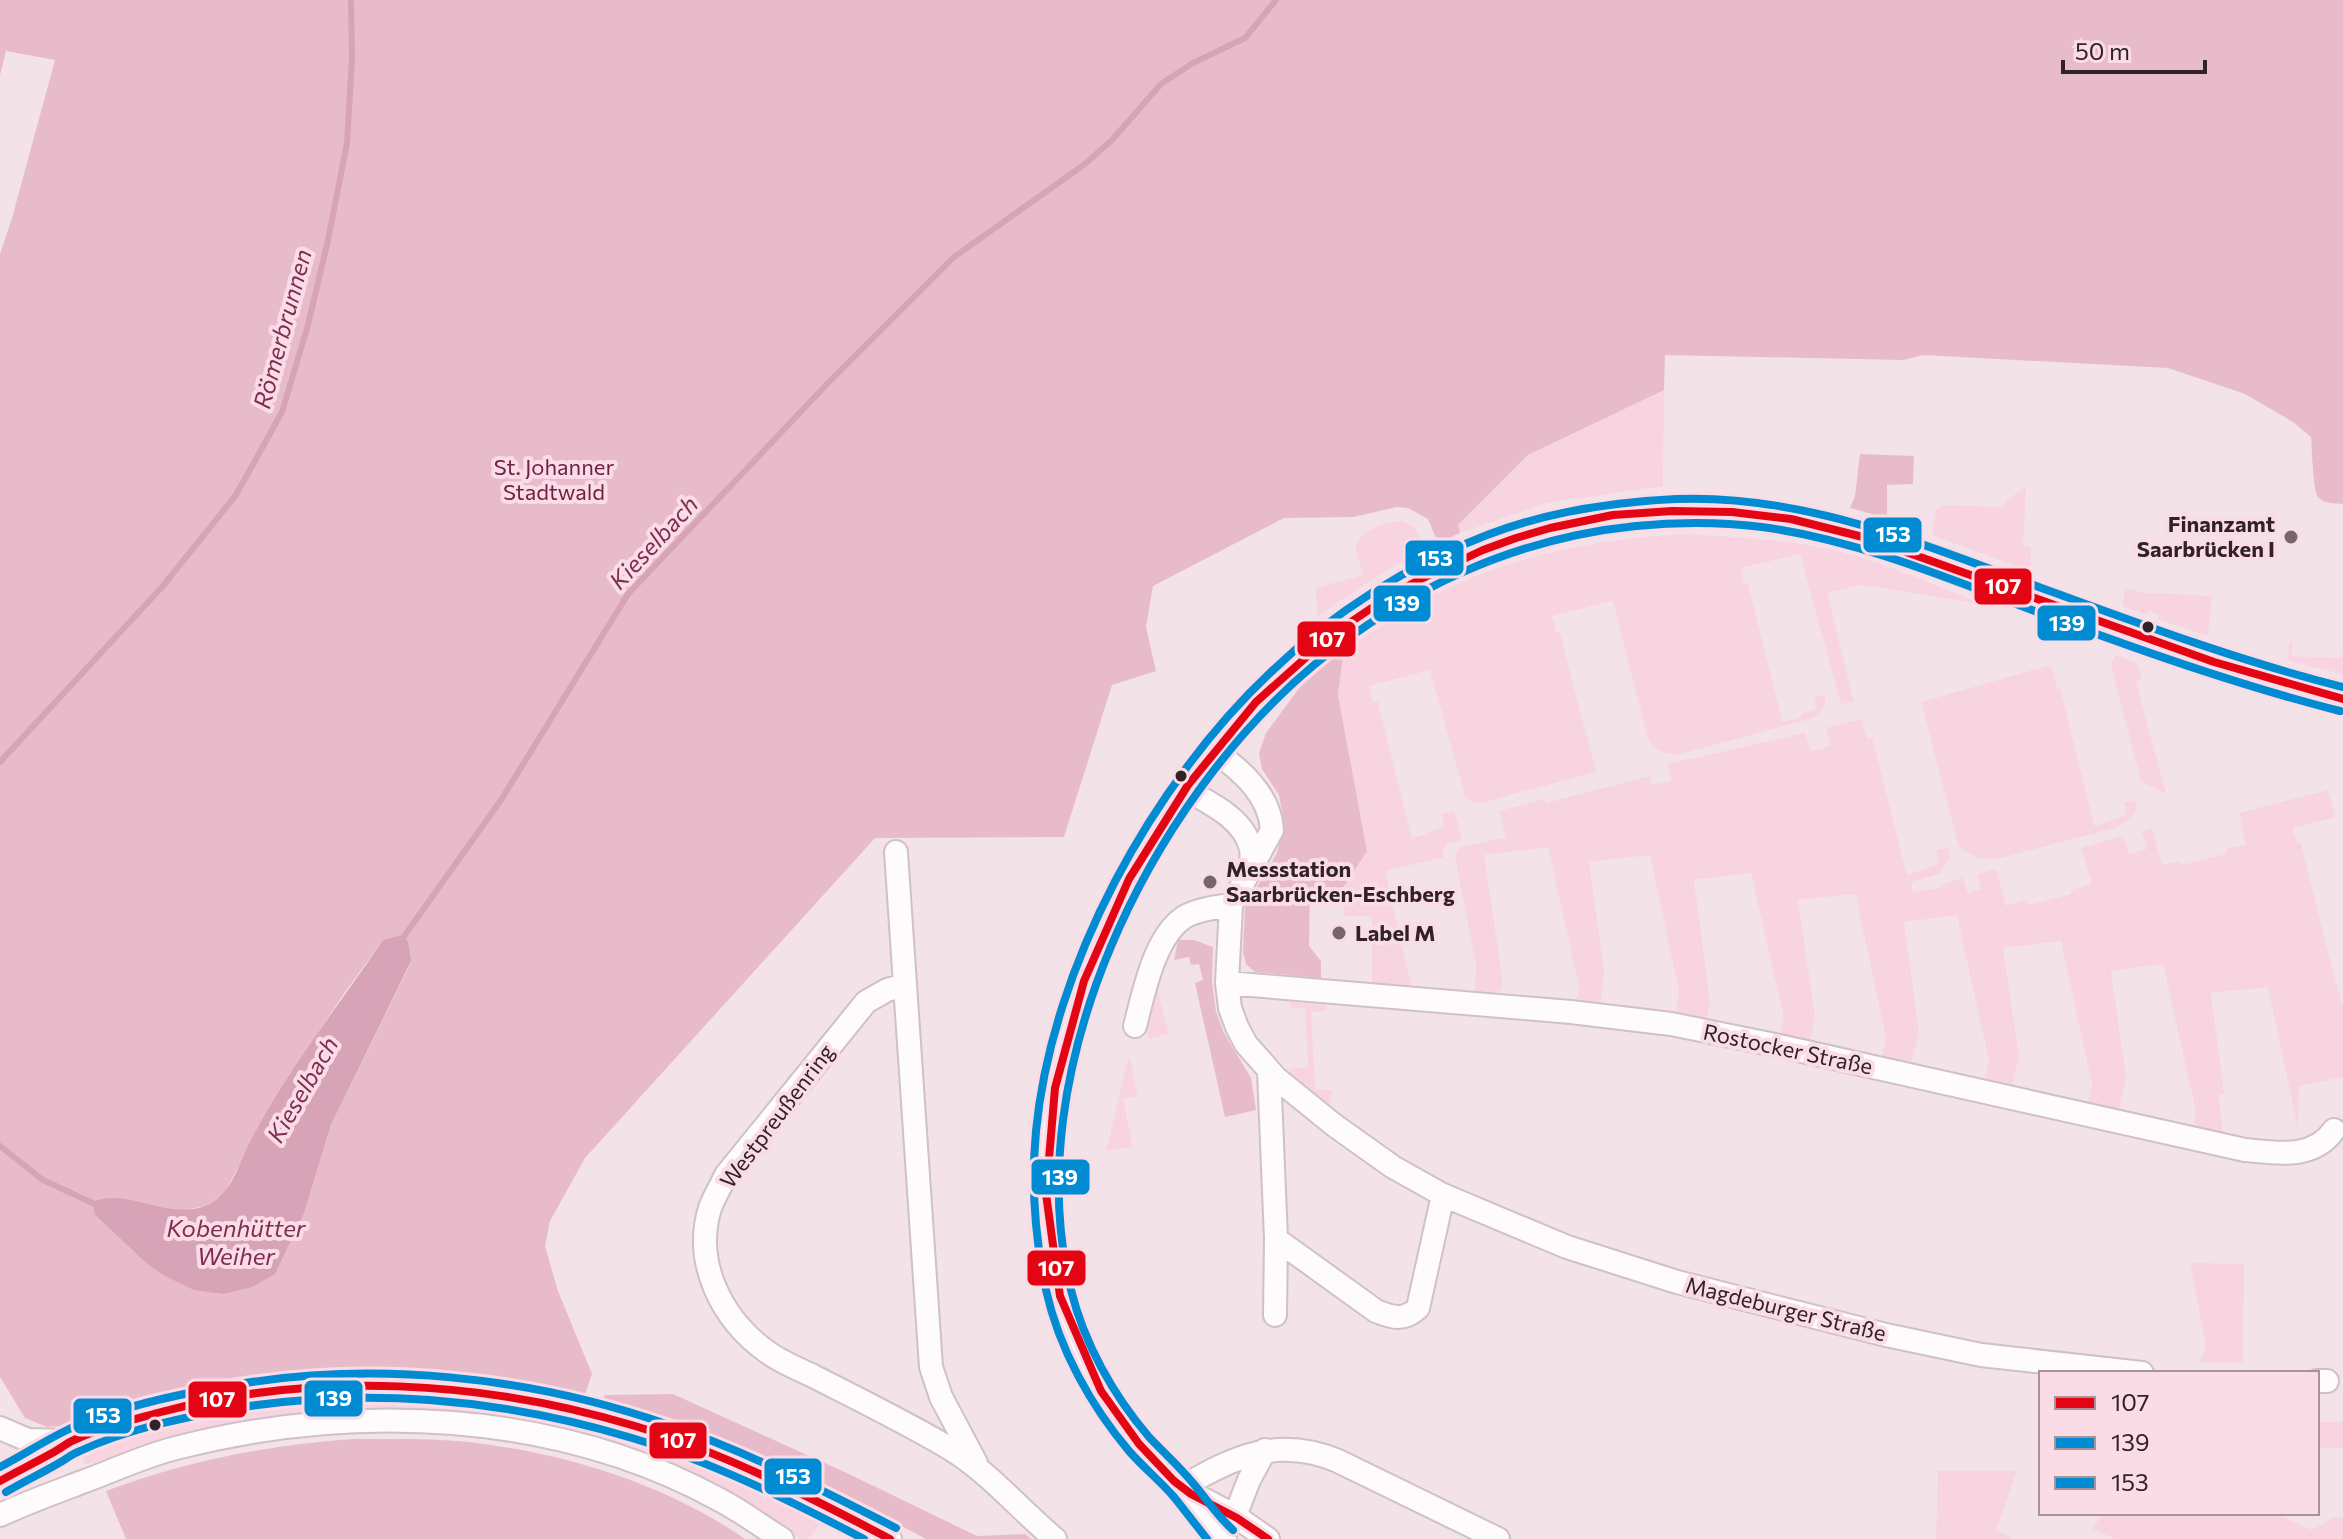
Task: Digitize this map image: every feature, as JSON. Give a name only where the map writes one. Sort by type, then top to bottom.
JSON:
[{"type":"street","points":[[1225,1539],[1121,1421],[1099,1389],[1072,1332],[1053,1266],[1047,1218],[1046,1163],[1054,1092],[1077,1002],[1092,958],[1122,893],[1160,827],[1214,751],[1268,691],[1329,637],[1440,569],[1496,544],[1571,523],[1612,517],[1680,511],[1743,513],[1783,517],[1837,529],[2187,653],[2343,699]]},
{"type":"street","name":"Magdeburger Straße","points":[[1214,751],[1244,773],[1271,816],[1272,830],[1231,905],[1227,983],[1230,1008],[1237,1027],[1246,1044],[1269,1071],[1334,1125],[1393,1167],[1443,1195],[1538,1235],[1594,1257],[1677,1282],[1981,1355],[2124,1371]]},
{"type":"street","points":[[1185,789],[1218,807],[1241,828],[1251,848],[1251,868]]},
{"type":"street","name":"Westpreußenring","points":[[896,852],[931,1367],[941,1397],[980,1471]]},
{"type":"street","points":[[1135,1026],[1168,932],[1187,916],[1205,909],[1231,905]]},
{"type":"street","name":"Rostocker Straße","points":[[1227,983],[1571,1012],[1671,1024],[2245,1150],[2300,1152],[2323,1143],[2334,1130]]},
{"type":"street","name":"Westpreußenring","points":[[904,985],[866,1002],[726,1175],[710,1208],[705,1238],[709,1274],[718,1298],[732,1318],[767,1352],[953,1450],[1055,1539]]},
{"type":"street","points":[[1269,1071],[1276,1239],[1275,1315]]},
{"type":"street","points":[[1276,1239],[1376,1311],[1393,1318],[1410,1316],[1418,1308],[1443,1195]]},
{"type":"street","points":[[1,1491],[71,1441],[171,1408],[294,1387],[397,1386],[520,1399],[635,1426],[739,1465],[890,1539]]},
{"type":"street","points":[[1,1491],[28,1502],[148,1456],[223,1437],[351,1421],[425,1421],[528,1432],[623,1458],[721,1500],[782,1539]]},
{"type":"street","points":[[0,1428],[28,1440],[71,1441]]},
{"type":"street","points":[[1181,1488],[1222,1464],[1265,1450],[1292,1449],[1319,1453],[1498,1539]]},
{"type":"street","points":[[1235,1516],[1265,1450]]},
{"type":"street","points":[[1181,1488],[1235,1516],[1268,1539]]},
{"type":"shaded area","points":[[1664,390],[1663,486],[1547,503],[1460,533],[1457,526],[1528,455]]},
{"type":"shaded area","points":[[2026,486],[2023,546],[2031,548],[2030,571],[1932,535],[1936,510],[1941,505],[2004,507],[2005,502]]},
{"type":"shaded area","points":[[1401,521],[1417,532],[1420,551],[1317,617],[1316,588],[1363,575],[1355,546],[1359,540],[1374,528]]},
{"type":"shaded area","points":[[1688,534],[1777,541],[1829,549],[1889,567],[1986,605],[1862,585],[1827,593],[1854,702],[1841,704],[1800,554],[1741,568],[1744,584],[1748,584],[1783,722],[1816,710],[1814,698],[1826,694],[1824,705],[1813,718],[1677,755],[1660,751],[1648,738],[1613,601],[1552,616],[1557,633],[1560,633],[1596,772],[1481,803],[1472,802],[1465,796],[1430,670],[1369,686],[1373,702],[1378,702],[1412,838],[1445,827],[1442,814],[1454,811],[1462,840],[1447,844],[1444,857],[1385,871],[1411,985],[1372,983],[1372,916],[1344,916],[1343,888],[1367,850],[1338,695],[1344,649],[1436,594],[1507,565],[1596,543]]},
{"type":"shaded area","points":[[2124,589],[2212,596],[2208,636],[2158,619],[2159,615],[2149,611],[2147,615],[2123,606]]},
{"type":"shaded area","points":[[2292,641],[2292,656],[2342,658],[2343,644],[2343,674],[2292,662],[2288,659],[2289,643]]},
{"type":"shaded area","points":[[2115,655],[2137,663],[2142,679],[2136,681],[2166,794],[2141,781],[2111,665]]},
{"type":"shaded area","points":[[2051,665],[2057,689],[2060,688],[2094,826],[2127,815],[2124,802],[2135,800],[2135,813],[2118,827],[1997,859],[1973,855],[1959,847],[1921,702]]},
{"type":"shaded area","points":[[1862,719],[1867,739],[1872,738],[1907,875],[1939,864],[1936,850],[1948,847],[1951,857],[1939,874],[1911,882],[1913,892],[1943,887],[1943,884],[1963,878],[1968,893],[1981,889],[1977,874],[1996,869],[2006,906],[2027,900],[2029,905],[2071,894],[2071,890],[2092,884],[2081,848],[2123,836],[2129,854],[2147,849],[2142,831],[2152,828],[2162,865],[2180,861],[2182,865],[2226,854],[2226,849],[2246,844],[2239,813],[2328,790],[2335,817],[2292,828],[2297,843],[2301,843],[2343,1003],[2343,1077],[2299,1086],[2298,1129],[2268,987],[2211,993],[2224,1094],[2219,1095],[2223,1134],[2194,1127],[2196,1111],[2163,964],[2111,971],[2126,1077],[2119,1110],[2088,1103],[2092,1084],[2061,941],[2003,948],[2019,1057],[2012,1085],[1985,1079],[1989,1060],[1957,916],[1904,922],[1919,1032],[1911,1062],[1882,1056],[1886,1038],[1856,896],[1852,894],[1798,900],[1815,1016],[1810,1040],[1781,1033],[1784,1018],[1751,873],[1694,880],[1710,1002],[1707,1018],[1676,1012],[1679,991],[1650,855],[1589,862],[1604,971],[1601,1002],[1577,999],[1579,986],[1548,847],[1484,855],[1502,988],[1499,992],[1475,991],[1476,966],[1455,857],[1459,848],[1506,837],[1499,811],[1545,799],[1546,803],[1650,776],[1652,785],[1671,781],[1668,764],[1805,733],[1811,751],[1831,746],[1826,728]]},
{"type":"shaded area","points":[[1156,983],[1169,1034],[1149,1039],[1146,1026]]},
{"type":"shaded area","points":[[1290,1002],[1326,1005],[1327,1011],[1311,1012],[1315,1090],[1332,1090],[1330,1105],[1290,1073],[1290,1068],[1308,1067],[1305,1008],[1290,1008]]},
{"type":"shaded area","points":[[1129,1056],[1138,1096],[1123,1099],[1133,1147],[1106,1151]]},
{"type":"shaded area","points":[[2190,1263],[2244,1264],[2243,1363],[2200,1362],[2206,1346]]},
{"type":"shaded area","points":[[351,1394],[427,1396],[518,1409],[562,1419],[631,1438],[734,1475],[825,1518],[808,1539],[801,1539],[725,1491],[515,1421],[176,1438],[85,1465],[79,1449],[149,1425],[204,1411]]},
{"type":"shaded area","points":[[2319,1422],[2343,1422],[2343,1448],[2319,1448]]},
{"type":"shaded area","points":[[1938,1471],[2017,1471],[1996,1530],[2010,1539],[1936,1539]]},
{"type":"shaded area","points":[[2101,1515],[2280,1515],[2312,1530],[2334,1517],[2343,1517],[2343,1539],[2115,1539],[2093,1529]]},
{"type":"green space","name":"St. Johanner Stadtwald","points":[[0,0],[2343,0],[2343,504],[2326,502],[2318,497],[2311,437],[2293,422],[2245,394],[2168,368],[1923,355],[1903,360],[1665,355],[1664,390],[1528,455],[1458,525],[1460,533],[1438,543],[1428,519],[1408,508],[1397,507],[1353,517],[1284,518],[1153,586],[1146,627],[1156,671],[1112,685],[1064,837],[875,838],[585,1158],[550,1221],[545,1246],[558,1291],[592,1374],[585,1394],[532,1382],[523,1387],[426,1371],[350,1367],[250,1376],[169,1393],[74,1425],[47,1427],[25,1418],[0,1377],[0,254],[55,60],[6,51],[0,75]],"holes":[[[383,940],[411,962],[331,1125],[304,1213],[146,1263],[95,1215],[160,1207],[184,1210],[206,1206],[224,1194],[278,1093]]]},
{"type":"green space","points":[[1860,454],[1914,456],[1913,484],[1887,485],[1887,518],[1850,508],[1855,496]]},
{"type":"green space","points":[[1344,649],[1338,695],[1367,851],[1343,888],[1310,888],[1309,946],[1321,961],[1321,978],[1255,972],[1246,964],[1243,952],[1245,907],[1277,853],[1284,822],[1279,795],[1262,769],[1259,753],[1266,733],[1300,687]]},
{"type":"green space","points":[[1178,940],[1194,940],[1213,947],[1212,982],[1216,1012],[1224,1033],[1251,1078],[1256,1110],[1225,1117],[1195,983],[1203,980],[1199,964],[1191,965],[1189,957],[1174,960]]},
{"type":"green space","points":[[673,1394],[977,1536],[1025,1534],[1031,1539],[926,1539],[841,1494],[690,1427],[603,1400],[605,1395]]},
{"type":"green space","points":[[353,1439],[469,1442],[577,1463],[682,1502],[745,1539],[126,1539],[106,1491],[167,1471],[228,1456],[290,1445]]},
{"type":"water","name":"Kobenhütter Weiher","points":[[403,935],[408,942],[411,961],[331,1125],[304,1213],[275,1274],[252,1287],[223,1294],[194,1290],[146,1263],[95,1215],[92,1202],[119,1198],[191,1209],[205,1206],[221,1195],[233,1180],[279,1091],[383,940]]},
{"type":"waterway","name":"Römerbrunnen","points":[[0,762],[162,587],[236,495],[282,412],[308,325],[347,143],[352,58],[351,0]]},
{"type":"waterway","name":"Kieselbach","points":[[400,942],[501,800],[628,594],[828,383],[954,257],[1085,164],[1112,140],[1161,84],[1193,63],[1245,38],[1276,0]]},
{"type":"waterway","name":"Römerbrunnen","points":[[0,1146],[43,1180],[99,1206]]},
{"type":"transit line","name":"153","points":[[1207,1539],[1174,1497],[1115,1434],[1089,1396],[1059,1334],[1039,1251],[1034,1191],[1036,1131],[1046,1068],[1063,1005],[1086,943],[1115,882],[1186,768],[1227,717],[1271,672],[1319,630],[1400,576],[1458,547],[1510,527],[1556,514],[1604,506],[1676,499],[1722,499],[1767,504],[1855,523],[1942,551],[2184,639],[2343,687]]},
{"type":"transit line","name":"107","points":[[1268,1539],[1174,1481],[1139,1444],[1101,1391],[1060,1296],[1046,1194],[1055,1088],[1084,981],[1129,879],[1188,785],[1256,702],[1330,636],[1419,580],[1516,538],[1613,515],[1672,511],[1732,512],[1791,519],[1867,538],[2214,662],[2343,699]]},
{"type":"transit line","name":"139","points":[[1233,1530],[1136,1421],[1092,1349],[1071,1290],[1059,1207],[1063,1120],[1081,1033],[1110,948],[1150,866],[1199,790],[1254,723],[1314,665],[1350,637],[1425,590],[1465,571],[1548,542],[1636,526],[1730,524],[1800,534],[1876,553],[2165,658],[2340,711]]},
{"type":"transit line","name":"153","points":[[0,1467],[88,1421],[187,1393],[282,1378],[338,1374],[450,1377],[561,1395],[669,1425],[756,1459],[896,1528]]},
{"type":"transit line","name":"107","points":[[0,1481],[71,1441],[161,1412],[279,1390],[399,1386],[518,1399],[635,1426],[733,1462],[890,1539]]},
{"type":"transit line","name":"139","points":[[6,1492],[97,1444],[188,1417],[276,1403],[327,1399],[430,1400],[532,1413],[632,1438],[750,1483],[864,1539]]},
{"type":"place","name":"Finanzamt Saarbrücken I","points":[[2291,537]]},
{"type":"place","name":"Messstation Saarbrücken-Eschberg","points":[[1210,882]]},
{"type":"place","name":"Label M","points":[[1339,933]]}]
